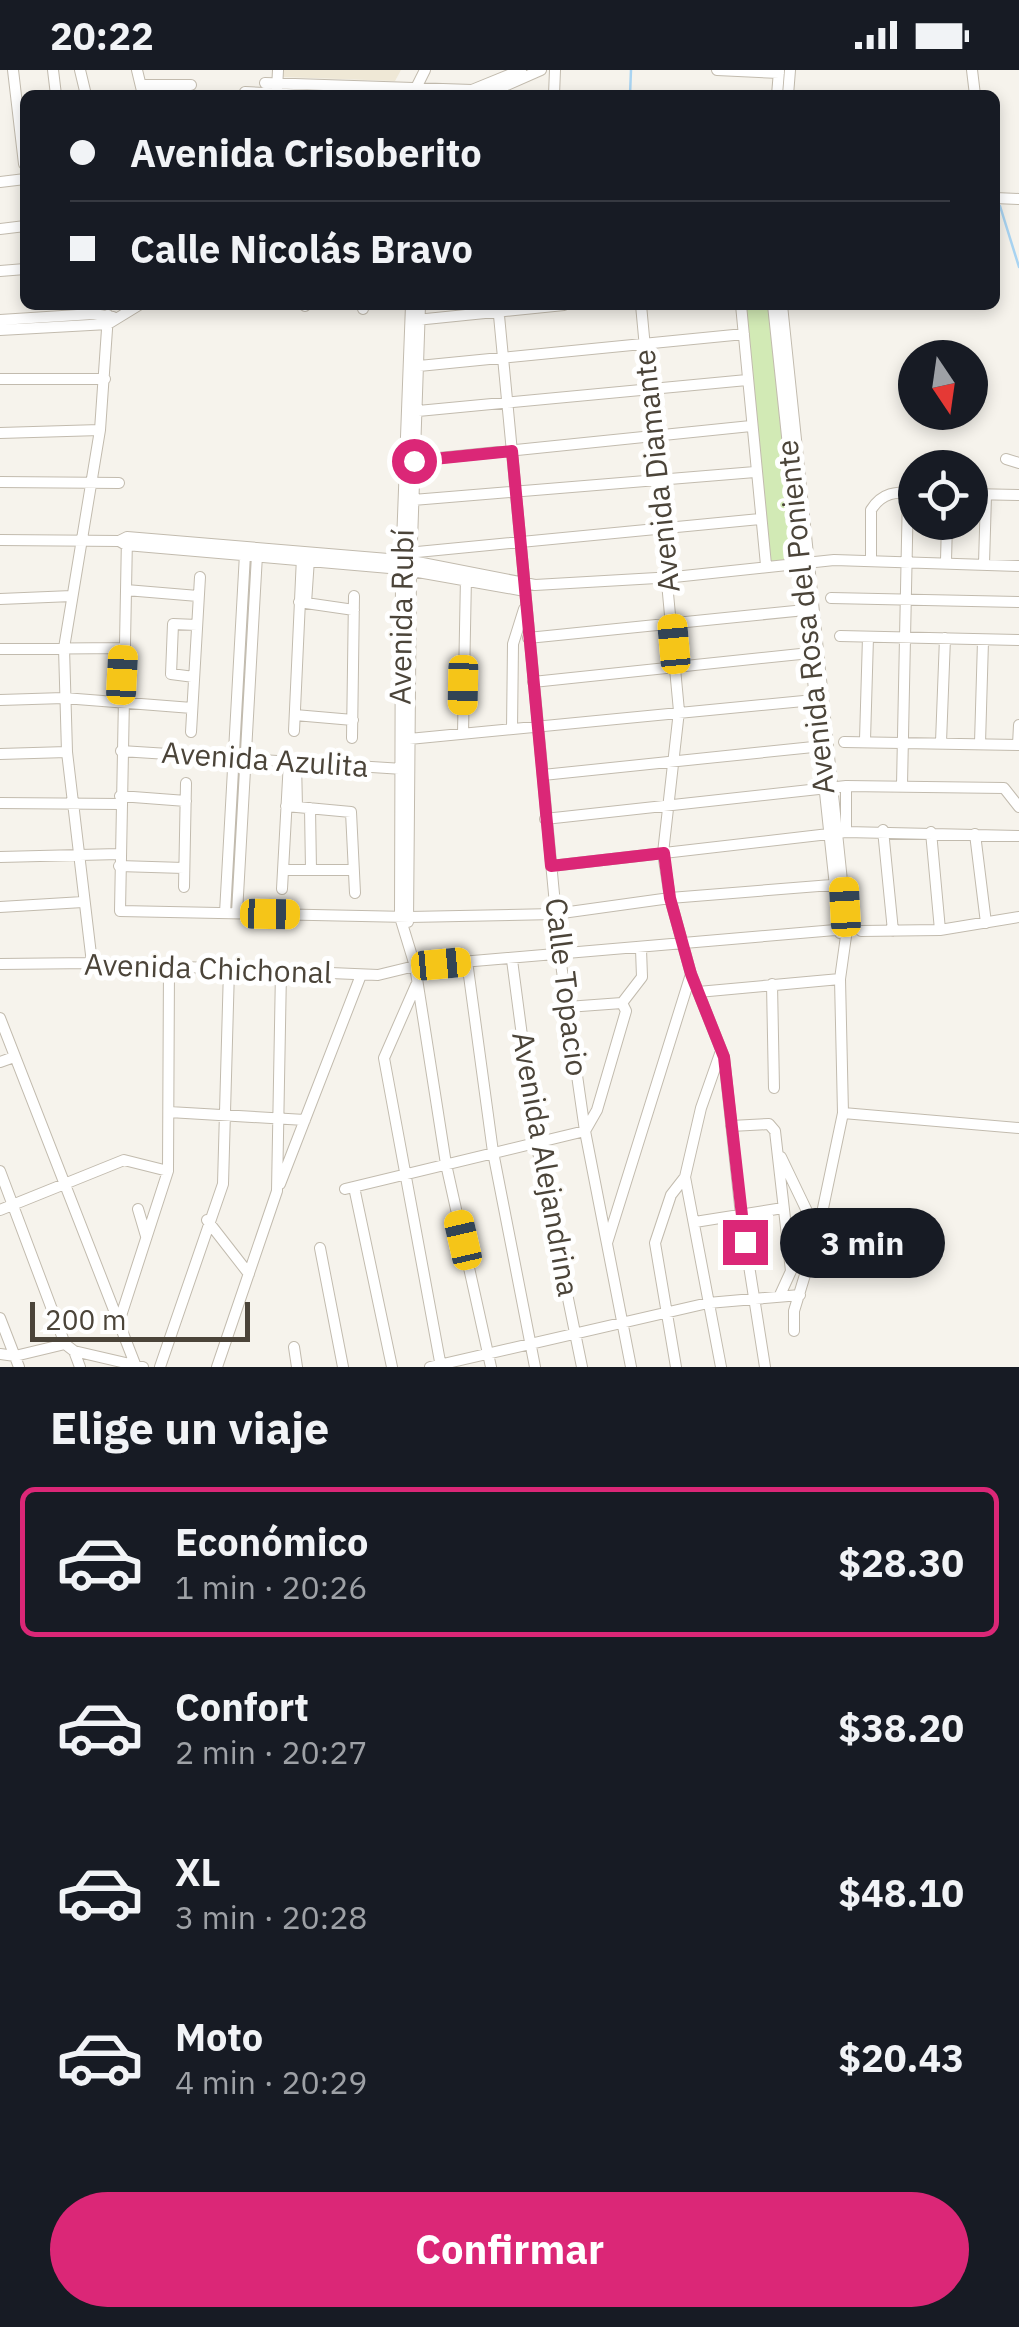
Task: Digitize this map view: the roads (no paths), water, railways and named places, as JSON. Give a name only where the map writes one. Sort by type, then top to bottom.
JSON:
[{"type":"street","points":[[13,70],[20,130]]},
{"type":"street","points":[[137,70],[142,90],[190,84]]},
{"type":"street","points":[[425,70],[415,90],[472,90],[522,70]]},
{"type":"street","points":[[495,90],[540,70]]},
{"type":"street","points":[[717,70],[783,71]]},
{"type":"street","points":[[0,330],[121,320],[133,310]]},
{"type":"street","name":"Avenida Rubí","points":[[407,561],[413,500],[410,461],[418,412],[412,310]]},
{"type":"street","name":"Avenida Rubí","points":[[418,310],[407,561],[405,920],[446,1164],[491,1367]]},
{"type":"street","points":[[415,320],[484,310]]},
{"type":"street","name":"Calle Topacio","points":[[498,310],[560,957],[586,1131],[630,1367]]},
{"type":"street","name":"Avenida Diamante","points":[[641,310],[670,578],[679,710],[664,853],[670,898],[691,974],[721,1051],[752,1297],[765,1367]]},
{"type":"street","points":[[742,310],[766,565]]},
{"type":"street","points":[[774,310],[786,389],[824,746],[834,788],[843,929],[843,1113],[794,1331]]},
{"type":"street","points":[[782,310],[786,389]]},
{"type":"street","points":[[0,320],[43,311],[108,320]]},
{"type":"street","points":[[92,963],[68,752],[64,648],[100,430],[108,320]]},
{"type":"street","points":[[418,366],[744,334]]},
{"type":"street","points":[[0,380],[105,379]]},
{"type":"street","points":[[418,412],[747,380]]},
{"type":"street","points":[[410,461],[751,426]]},
{"type":"street","points":[[0,432],[100,430]]},
{"type":"street","points":[[1006,459],[1019,464]]},
{"type":"street","points":[[413,500],[516,495],[755,472]]},
{"type":"street","points":[[0,482],[119,483]]},
{"type":"street","points":[[871,559],[871,510],[898,493]]},
{"type":"street","points":[[988,494],[1019,494]]},
{"type":"street","points":[[407,561],[519,542],[760,519]]},
{"type":"street","points":[[0,540],[82,538],[251,553],[407,561],[522,587],[670,578],[805,561],[871,559],[1019,566]]},
{"type":"street","points":[[902,785],[908,540]]},
{"type":"street","points":[[946,561],[947,540]]},
{"type":"street","points":[[984,564],[985,540]]},
{"type":"street","points":[[124,541],[120,911],[405,920],[555,914],[670,898],[839,885]]},
{"type":"street","points":[[231,913],[251,553]]},
{"type":"street","points":[[294,730],[306,556]]},
{"type":"street","name":"Avenida Rosa del Poniente","points":[[805,561],[814,700],[824,746]]},
{"type":"street","points":[[464,734],[466,576]]},
{"type":"street","points":[[191,732],[200,577]]},
{"type":"street","points":[[126,590],[198,596]]},
{"type":"street","points":[[0,599],[72,596]]},
{"type":"street","points":[[352,738],[354,596]]},
{"type":"street","points":[[831,598],[1019,602]]},
{"type":"street","points":[[303,603],[354,610]]},
{"type":"street","points":[[512,729],[513,644],[524,608]]},
{"type":"street","points":[[528,638],[806,610]]},
{"type":"street","points":[[194,677],[171,674],[173,624],[197,626]]},
{"type":"street","points":[[840,636],[1019,640]]},
{"type":"street","points":[[865,740],[868,637]]},
{"type":"street","points":[[941,742],[945,638]]},
{"type":"street","points":[[980,744],[983,641]]},
{"type":"street","points":[[0,649],[124,648]]},
{"type":"street","points":[[533,682],[810,653]]},
{"type":"street","name":"Avenida Rubí","points":[[404,769],[409,739],[405,660]]},
{"type":"street","points":[[0,700],[64,698],[192,708]]},
{"type":"street","points":[[409,739],[814,700]]},
{"type":"street","points":[[295,714],[353,720]]},
{"type":"street","points":[[844,742],[903,740],[1019,745],[1019,725]]},
{"type":"street","points":[[542,775],[824,746]]},
{"type":"street","name":"Avenida Azulita","points":[[121,750],[404,769]]},
{"type":"street","points":[[0,754],[68,752]]},
{"type":"street","points":[[292,762],[311,870]]},
{"type":"street","points":[[184,887],[186,783]]},
{"type":"street","points":[[546,819],[834,788],[902,785],[1004,788],[1019,807]]},
{"type":"street","points":[[0,803],[186,801]]},
{"type":"street","points":[[298,807],[351,812],[355,893]]},
{"type":"street","points":[[282,889],[298,807]]},
{"type":"street","points":[[883,830],[893,931]]},
{"type":"street","points":[[551,866],[883,830],[1019,836]]},
{"type":"street","points":[[931,832],[940,930]]},
{"type":"street","points":[[975,834],[986,923]]},
{"type":"street","points":[[0,857],[78,855],[184,868]]},
{"type":"street","points":[[283,870],[354,870]]},
{"type":"street","points":[[0,907],[84,902]]},
{"type":"street","points":[[861,932],[940,930],[1019,917]]},
{"type":"street","name":"Avenida Chichonal","points":[[0,964],[92,963],[361,975],[466,961],[560,957],[843,929]]},
{"type":"street","points":[[567,1007],[622,1003],[636,991],[642,977],[641,949]]},
{"type":"street","name":"Avenida Alejandrina","points":[[512,960],[536,1142],[582,1367]]},
{"type":"street","points":[[466,961],[493,1152],[535,1367]]},
{"type":"street","points":[[119,1324],[168,1172],[170,966]]},
{"type":"street","points":[[160,1367],[223,1184],[229,969]]},
{"type":"street","points":[[277,1192],[280,971]]},
{"type":"street","points":[[607,1244],[691,974]]},
{"type":"street","points":[[216,1367],[277,1192],[361,975]]},
{"type":"street","points":[[698,992],[840,979]]},
{"type":"street","points":[[418,982],[384,1058],[437,1366],[708,1303],[800,1295]]},
{"type":"street","points":[[772,984],[774,1088]]},
{"type":"street","points":[[392,1367],[349,1188],[586,1131],[597,1110],[626,1011],[622,1003]]},
{"type":"street","points":[[0,1018],[139,1366]]},
{"type":"street","points":[[721,1051],[701,1108],[685,1177],[721,1367]]},
{"type":"street","points":[[0,1062],[14,1057]]},
{"type":"street","points":[[169,1112],[305,1120]]},
{"type":"street","points":[[843,1113],[1019,1128]]},
{"type":"street","points":[[731,1126],[773,1126],[791,1271],[780,1294]]},
{"type":"street","points":[[777,1149],[818,1232]]},
{"type":"street","points":[[0,1210],[124,1160],[168,1172]]},
{"type":"street","points":[[0,1172],[80,1367]]},
{"type":"street","points":[[676,1367],[655,1244],[670,1195],[685,1177]]},
{"type":"street","points":[[695,1222],[782,1208]]},
{"type":"street","points":[[138,1209],[147,1237]]},
{"type":"street","points":[[208,1220],[250,1274]]},
{"type":"street","points":[[320,1248],[343,1367]]},
{"type":"street","points":[[0,1318],[17,1361]]},
{"type":"street","points":[[294,1347],[298,1367]]},
{"type":"street","points":[[0,1354],[17,1361],[69,1348],[139,1366]]},
{"type":"waterway","points":[[630,90],[631,70]]},
{"type":"waterway","points":[[1000,206],[1019,267]]}]
